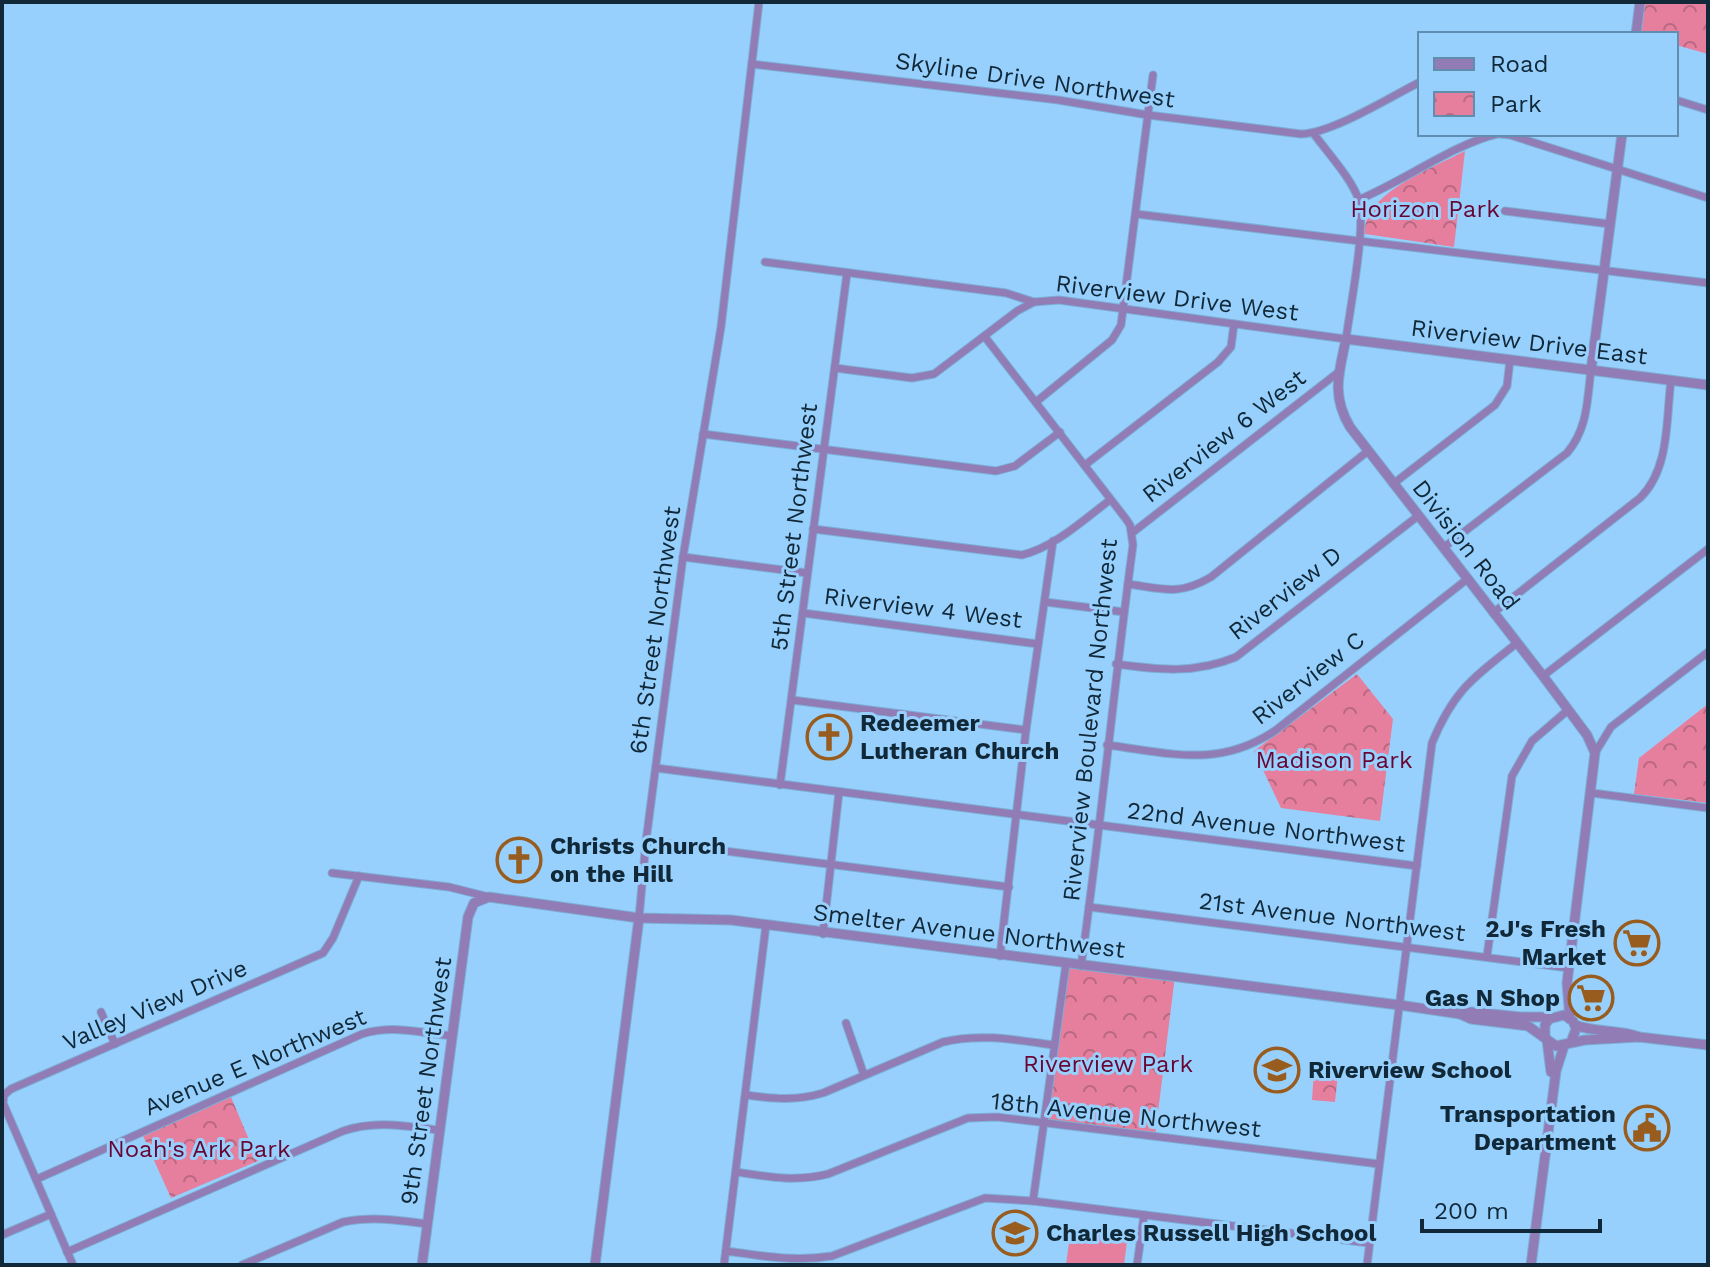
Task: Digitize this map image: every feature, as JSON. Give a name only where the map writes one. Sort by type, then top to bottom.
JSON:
[{"type":"street","name":"6th Street Northwest","points":[[595,1265],[683,557],[721,327],[759,2]]},
{"type":"street","points":[[1636,32],[1640,2]]},
{"type":"street","name":"Skyline Drive Northwest","points":[[752,64],[1314,134]]},
{"type":"street","points":[[1036,402],[1112,340],[1121,325],[1153,75]]},
{"type":"street","points":[[1418,83],[1314,134],[1355,191],[1358,200],[1384,190],[1473,142],[1492,136]]},
{"type":"street","points":[[1678,101],[1708,110]]},
{"type":"street","points":[[1513,136],[1708,198]]},
{"type":"street","points":[[1443,548],[1535,478],[1579,439],[1584,423],[1622,136]]},
{"type":"street","name":"Division Road","points":[[1358,200],[1358,241],[1340,371],[1340,410],[1466,580],[1543,676],[1591,741],[1595,753]]},
{"type":"street","points":[[1505,211],[1610,224]]},
{"type":"street","points":[[1136,214],[1708,283]]},
{"type":"street","points":[[765,262],[1006,293],[1034,302]]},
{"type":"street","name":"5th Street Northwest","points":[[780,785],[847,273]]},
{"type":"street","name":"Riverview Drive West","points":[[835,368],[912,378],[934,374],[1017,311],[1034,302],[1059,300],[1346,339]]},
{"type":"street","points":[[1085,465],[1218,362],[1231,347],[1234,324]]},
{"type":"street","name":"Riverview Boulevard Northwest","points":[[985,337],[1126,519],[1132,533],[1100,826],[1081,966]]},
{"type":"street","name":"Riverview Drive East","points":[[1346,339],[1708,385]]},
{"type":"street","points":[[1393,484],[1495,405],[1507,386],[1510,360]]},
{"type":"street","name":"Riverview 6 West","points":[[1132,533],[1340,371]]},
{"type":"street","points":[[1493,613],[1640,498],[1655,480],[1661,464],[1671,380]]},
{"type":"street","points":[[703,434],[996,471],[1015,466],[1060,432]]},
{"type":"street","points":[[1128,584],[1172,590],[1191,589],[1211,577],[1368,451]]},
{"type":"street","name":"Riverview 6 West","points":[[813,529],[1022,555],[1053,541],[1110,500]]},
{"type":"street","name":"Riverview D","points":[[1116,664],[1162,671],[1189,670],[1212,667],[1236,657],[1418,516]]},
{"type":"street","points":[[1000,956],[1026,730],[1053,541]]},
{"type":"street","points":[[1543,676],[1708,549]]},
{"type":"street","points":[[683,557],[807,573]]},
{"type":"street","name":"Riverview C","points":[[1107,745],[1210,757],[1246,748],[1276,730],[1466,580]]},
{"type":"street","points":[[1045,602],[1124,612]]},
{"type":"street","name":"Riverview 4 West","points":[[803,613],[1038,644]]},
{"type":"street","points":[[1367,1265],[1432,743],[1445,712],[1470,681],[1517,643]]},
{"type":"street","points":[[1552,1101],[1551,1063],[1545,1025],[1554,1016],[1567,983],[1595,753],[1611,727],[1708,652]]},
{"type":"street","points":[[792,700],[1026,730]]},
{"type":"street","points":[[1487,956],[1512,776],[1532,741],[1568,710]]},
{"type":"street","name":"22nd Avenue Northwest","points":[[656,768],[1417,866]]},
{"type":"street","points":[[823,934],[839,792]]},
{"type":"street","points":[[1592,793],[1708,808]]},
{"type":"street","points":[[646,841],[1009,887]]},
{"type":"street","points":[[332,873],[449,887],[489,897]]},
{"type":"street","name":"Valley View Drive","points":[[3,1101],[11,1089],[323,953],[335,935],[359,876]]},
{"type":"street","name":"Smelter Avenue Northwest","points":[[474,903],[489,897],[639,918],[731,920],[1399,1005],[1528,1026],[1546,1038]]},
{"type":"street","name":"9th Street Northwest","points":[[422,1265],[468,917],[474,903]]},
{"type":"street","name":"21st Avenue Northwest","points":[[1089,907],[1569,968]]},
{"type":"street","points":[[724,1265],[766,925]]},
{"type":"street","points":[[1033,1201],[1066,964]]},
{"type":"street","points":[[1531,1265],[1557,1061],[1576,1032],[1567,983]]},
{"type":"street","points":[[101,1012],[115,1044]]},
{"type":"street","name":"Smelter Avenue Northwest","points":[[1460,1014],[1554,1016]]},
{"type":"street","points":[[1554,1016],[1591,1031],[1629,1033],[1639,1037]]},
{"type":"street","points":[[846,1023],[864,1075]]},
{"type":"street","name":"Avenue E Northwest","points":[[37,1179],[362,1034],[397,1029],[451,1036]]},
{"type":"street","points":[[746,1095],[781,1100],[803,1099],[943,1042],[964,1037],[985,1036],[1054,1045]]},
{"type":"street","points":[[1546,1038],[1553,1045],[1639,1037],[1708,1045]]},
{"type":"street","points":[[3,1101],[73,1265]]},
{"type":"street","name":"18th Avenue Northwest","points":[[736,1172],[805,1180],[828,1174],[968,1118],[997,1117],[1379,1164]]},
{"type":"street","points":[[67,1252],[361,1125],[380,1123],[439,1130]]},
{"type":"street","points":[[726,1251],[787,1260],[832,1256],[964,1203],[985,1198],[1033,1201],[1369,1243]]},
{"type":"street","points":[[2,1235],[51,1214]]},
{"type":"street","points":[[1137,1265],[1144,1215]]},
{"type":"street","points":[[242,1265],[343,1222],[372,1218],[427,1224]]},
{"type":"green space","points":[[1645,2],[1708,2],[1708,54],[1678,46],[1678,32],[1641,32]]},
{"type":"green space","name":"Horizon Park","points":[[1465,151],[1454,247],[1365,234],[1367,219],[1387,194],[1419,173]]},
{"type":"green space","name":"Madison Park","points":[[1357,674],[1393,719],[1380,821],[1281,808],[1254,751]]},
{"type":"green space","points":[[1708,704],[1708,803],[1634,794],[1639,758]]},
{"type":"green space","name":"Riverview Park","points":[[1066,964],[1175,976],[1155,1136],[1043,1122]]},
{"type":"green space","points":[[1314,1071],[1338,1074],[1335,1102],[1312,1100]]},
{"type":"green space","name":"Noah's Ark Park","points":[[231,1097],[258,1161],[171,1198],[143,1136]]},
{"type":"green space","points":[[1071,1227],[1128,1234],[1124,1265],[1066,1265]]},
{"type":"place","name":"Redeemer Lutheran Church","points":[[829,737]]},
{"type":"place","name":"Christs Church on the Hill","points":[[519,860]]},
{"type":"place","name":"2J's Fresh Market","points":[[1637,943]]},
{"type":"place","name":"Gas N Shop","points":[[1591,998]]},
{"type":"place","name":"Riverview School","points":[[1277,1070]]},
{"type":"place","name":"Transportation Department","points":[[1647,1128]]},
{"type":"place","name":"Charles Russell High School","points":[[1015,1233]]}]
